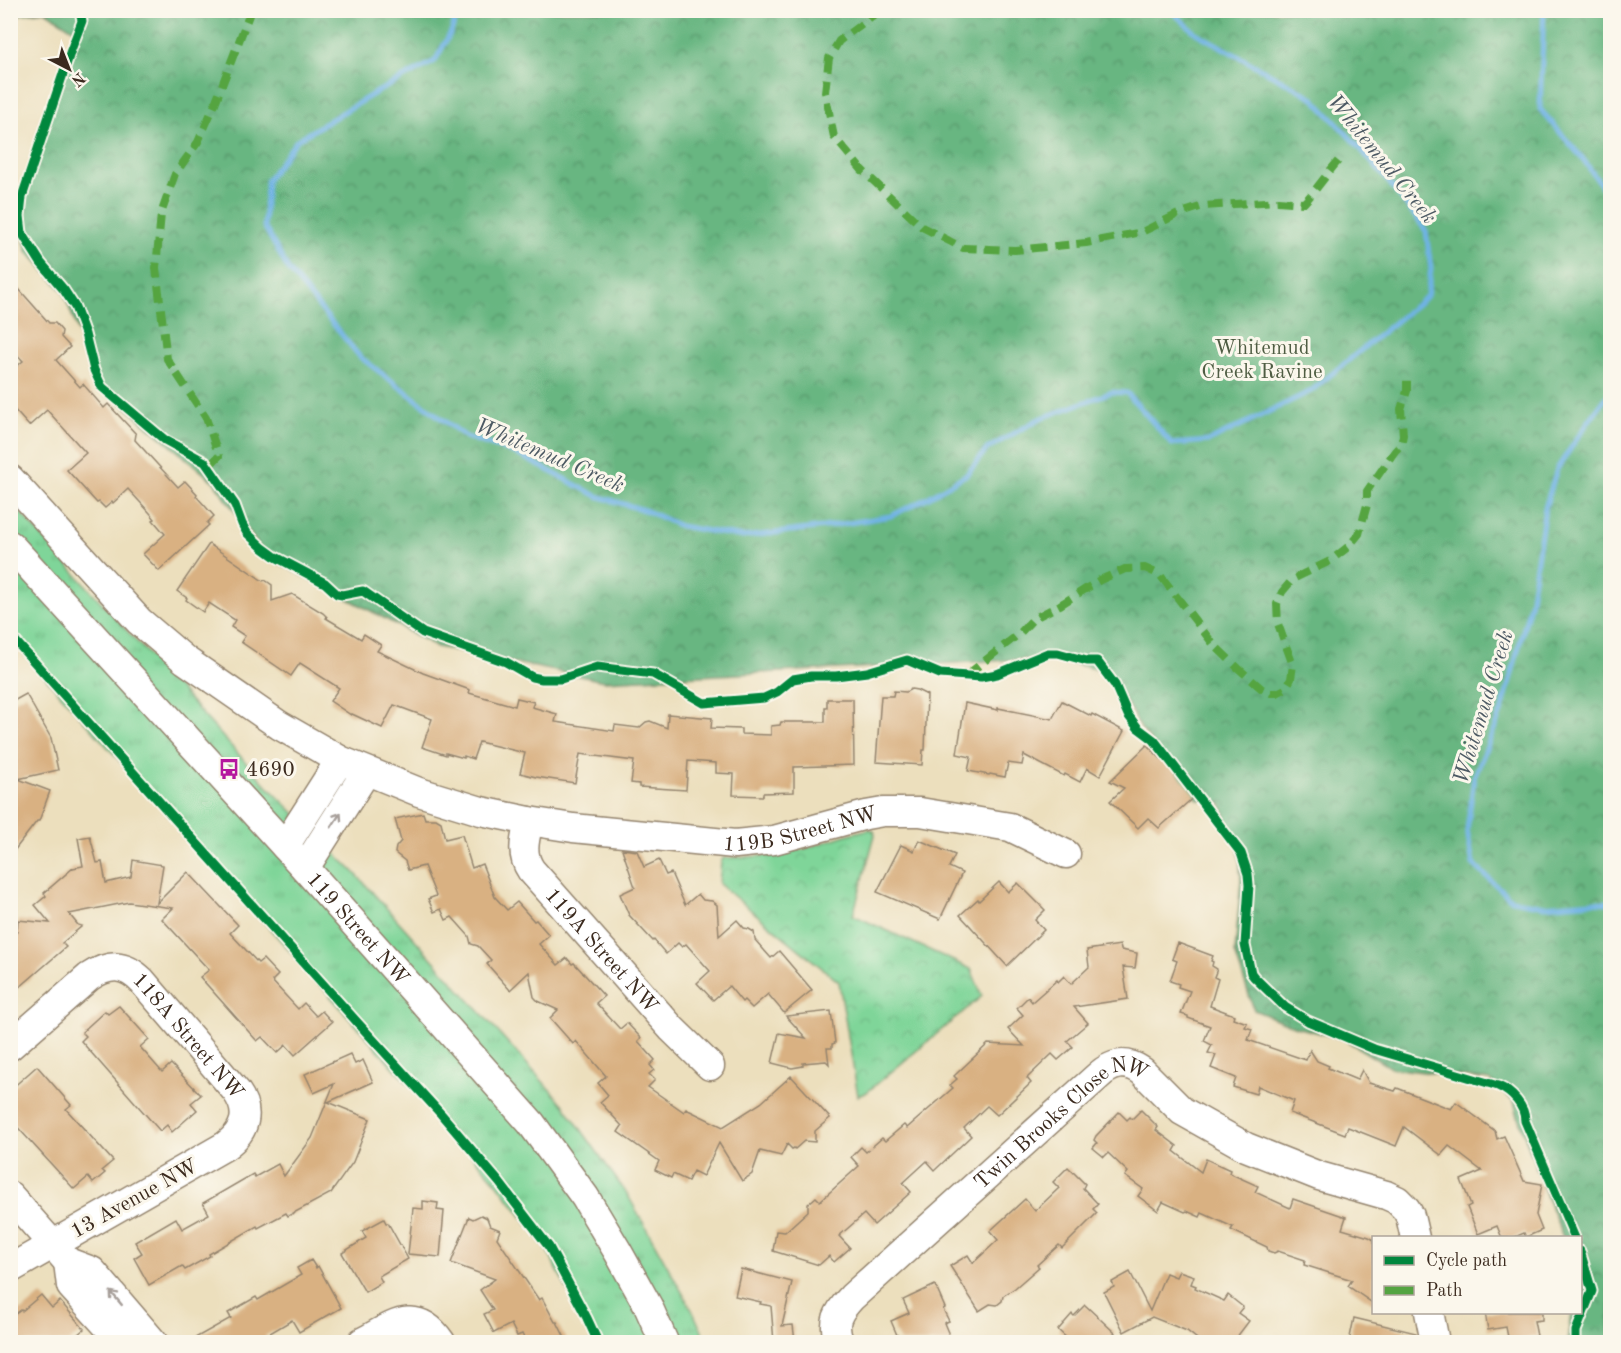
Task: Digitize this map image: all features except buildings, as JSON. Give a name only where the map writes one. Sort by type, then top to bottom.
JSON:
[{"type":"street","points":[[10,479],[158,639],[262,714],[340,760],[366,772],[452,803],[529,822]]},
{"type":"street","name":"119 Street NW","points":[[10,545],[305,868],[531,1123],[585,1197],[648,1306],[664,1342]]},
{"type":"street","points":[[285,846],[340,760]]},
{"type":"street","points":[[305,868],[366,772]]},
{"type":"street","name":"119B Street NW","points":[[529,822],[735,844],[796,836],[866,814],[920,812],[1010,827],[1066,854]]},
{"type":"street","name":"119A Street NW","points":[[529,822],[524,850],[526,863],[531,870],[672,1029],[710,1066]]},
{"type":"street","name":"118A Street NW","points":[[10,1046],[89,977],[99,971],[118,967],[135,975],[141,981],[236,1091],[243,1101],[245,1116]]},
{"type":"street","name":"Twin Brooks Close NW","points":[[839,1342],[835,1323],[842,1308],[852,1298],[1089,1083],[1107,1068],[1116,1065],[1127,1063],[1135,1066],[1182,1111],[1245,1147],[1319,1176],[1397,1200],[1410,1216],[1415,1236]]},
{"type":"street","name":"13 Avenue NW","points":[[10,1269],[61,1253],[232,1141],[243,1125],[245,1116]]},
{"type":"street","points":[[10,1196],[61,1253],[92,1271],[153,1342]]},
{"type":"street","points":[[61,1253],[71,1286],[122,1342]]},
{"type":"street","points":[[1429,1314],[1435,1342]]},
{"type":"street","points":[[362,1342],[398,1322],[408,1320],[432,1333]]},
{"type":"green space","points":[[10,11],[45,11],[11,16]]},
{"type":"green space","name":"Whitemud Creek Ravine","points":[[45,11],[1610,11],[1610,1342],[1567,1342],[1571,1314],[1582,1314],[1582,1236],[1563,1236],[1514,1102],[1490,1080],[1391,1068],[1344,1039],[1296,1027],[1254,1010],[1235,953],[1241,880],[1239,850],[1221,804],[1198,799],[1142,730],[1109,672],[1049,658],[604,681],[437,647],[267,557],[214,482],[97,383],[63,291],[27,251],[18,219],[76,31]]},
{"type":"green space","points":[[10,501],[268,787],[355,873],[563,1104],[627,1194],[692,1310],[707,1342],[594,1342],[546,1248],[497,1183],[11,639]]},
{"type":"green space","points":[[870,829],[875,835],[853,915],[971,969],[982,996],[867,1092],[858,1096],[839,982],[719,884],[721,861],[724,858],[761,856],[801,850]]},
{"type":"waterway","name":"Whitemud Creek","points":[[459,10],[451,32],[435,61],[375,93],[297,140],[267,180],[264,226],[288,269],[360,357],[466,437],[515,453],[597,496],[647,511],[680,526],[743,537],[891,516],[967,474],[987,449],[1039,419],[1112,392],[1127,393],[1172,444],[1209,441],[1311,391],[1427,296],[1431,269],[1426,231],[1357,145],[1312,97],[1196,33],[1170,10]]},
{"type":"waterway","name":"Whitemud Creek","points":[[1544,10],[1540,109],[1583,159],[1610,198]]},
{"type":"waterway","name":"Whitemud Creek","points":[[1610,392],[1557,469],[1545,508],[1530,605],[1502,710],[1474,778],[1467,830],[1473,864],[1512,900],[1544,906],[1610,903]]},
{"type":"marked path","points":[[209,466],[219,456],[206,418],[167,359],[156,268],[161,214],[175,174],[198,142],[251,10]]},
{"type":"marked path","points":[[880,10],[839,41],[829,58],[825,92],[834,137],[861,169],[922,227],[963,248],[1015,250],[1086,243],[1142,232],[1178,214],[1203,206],[1278,201],[1304,203],[1338,161]]},
{"type":"marked path","points":[[967,675],[1020,633],[1033,619],[1100,580],[1125,569],[1145,568],[1160,575],[1214,645],[1262,689],[1271,693],[1285,689],[1291,679],[1293,665],[1278,624],[1277,604],[1282,592],[1293,579],[1330,561],[1348,547],[1359,534],[1367,505],[1367,491],[1401,445],[1403,435],[1401,409],[1407,391],[1407,379]]},
{"type":"cycle path","points":[[80,10],[82,21],[22,197],[20,216],[22,233],[41,263],[75,307],[94,370],[102,387],[165,440],[205,462],[235,505],[247,533],[263,548],[325,583],[337,594],[363,591],[423,633],[506,662],[532,677],[561,679],[597,667],[653,674],[704,703],[764,698],[777,692],[793,679],[867,672],[907,660],[940,674],[981,677],[997,674],[1048,653],[1097,661],[1115,685],[1128,715],[1138,728],[1154,740],[1241,853],[1249,885],[1245,945],[1251,973],[1254,977],[1285,1007],[1308,1021],[1374,1049],[1498,1086],[1508,1092],[1523,1110],[1525,1121],[1574,1236]]},
{"type":"cycle path","points":[[10,635],[441,1114],[499,1182],[549,1247],[598,1342]]},
{"type":"cycle path","points":[[1576,1342],[1576,1331],[1592,1291],[1582,1258]]},
{"type":"place","name":"4690","points":[[229,769]]}]
